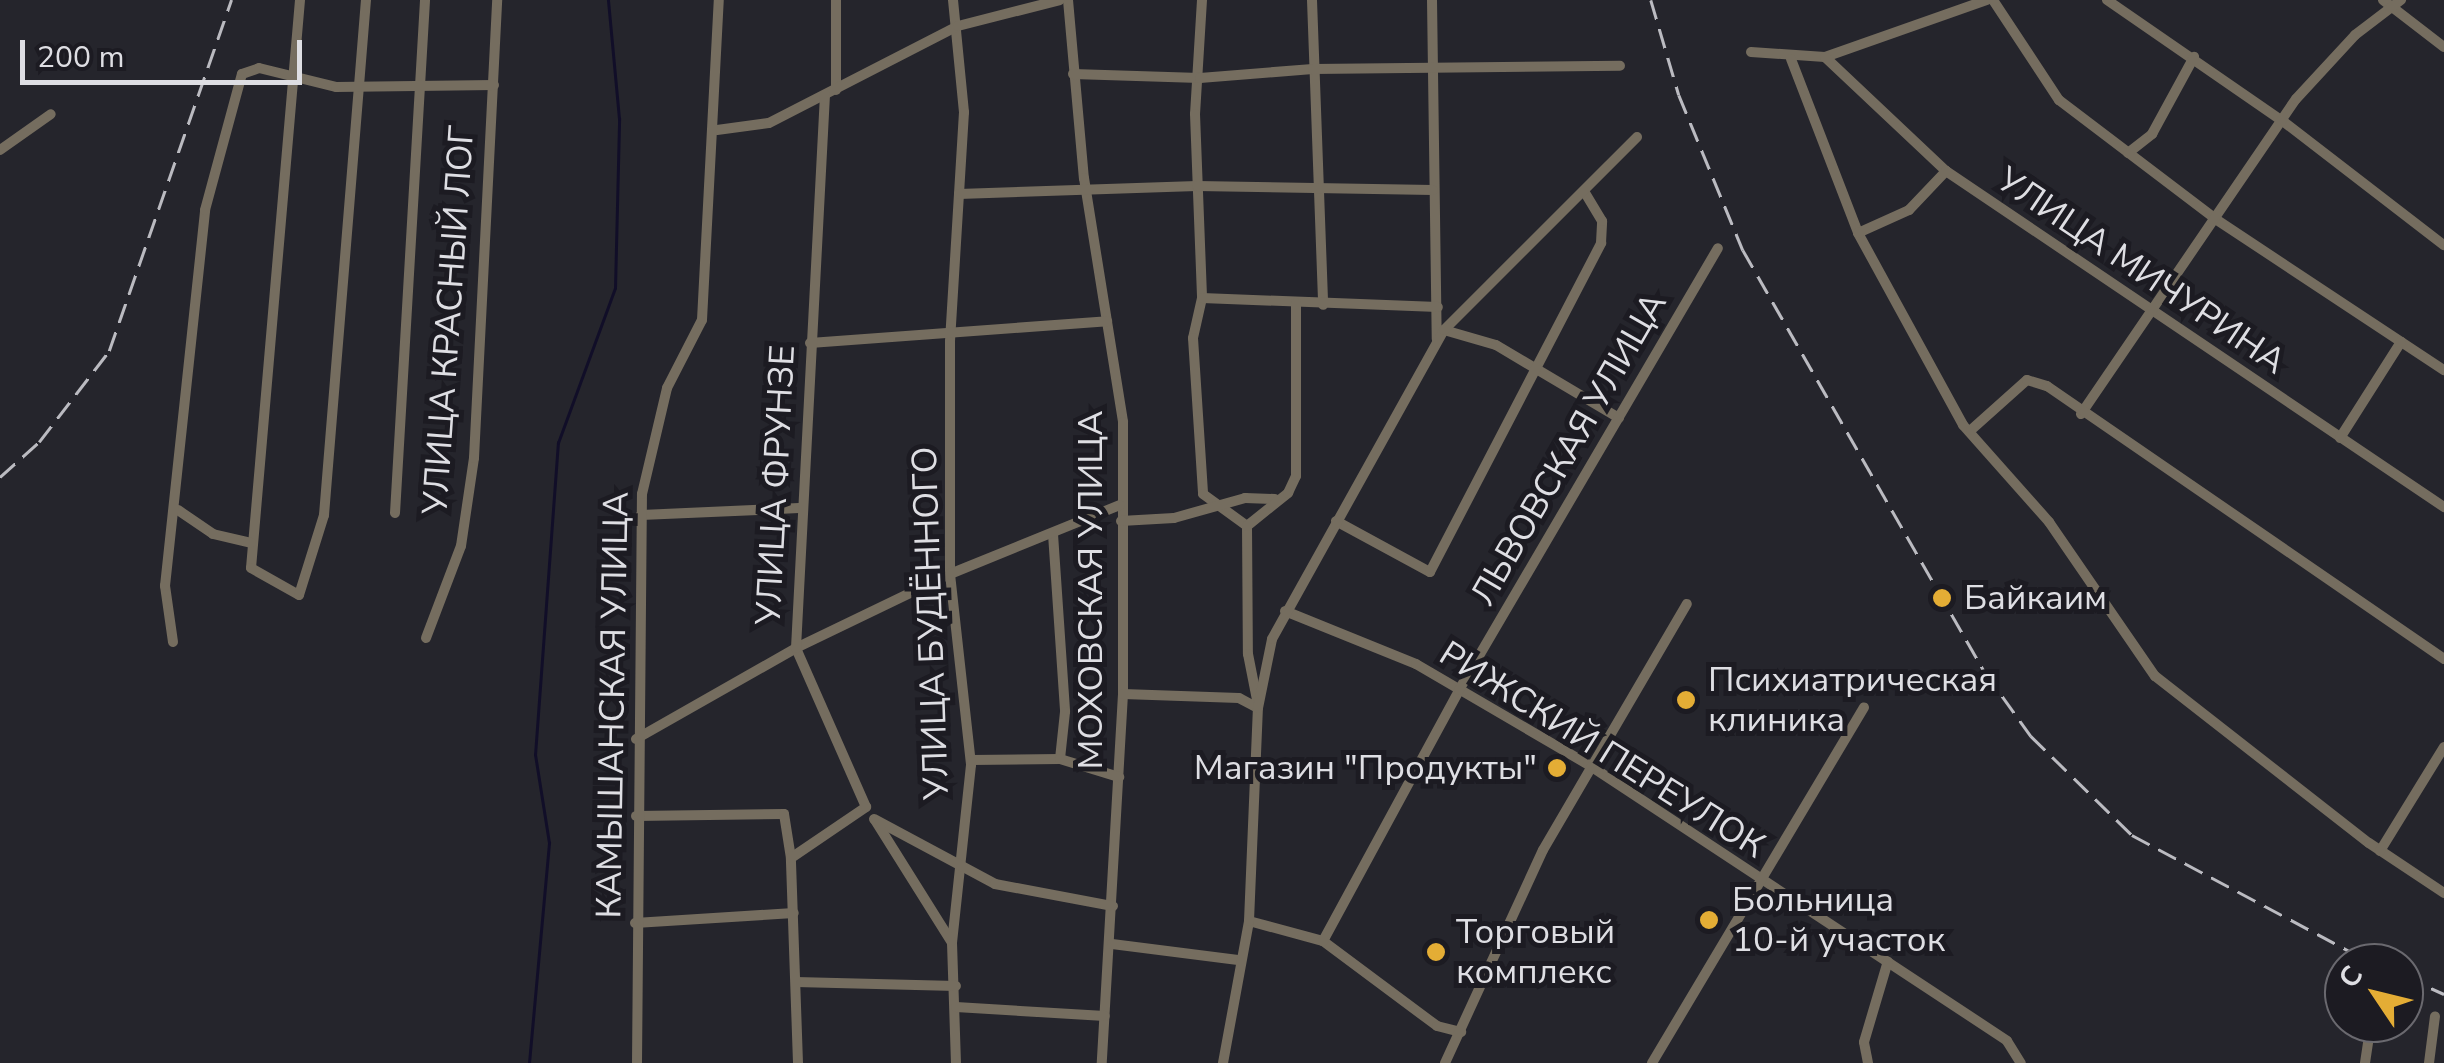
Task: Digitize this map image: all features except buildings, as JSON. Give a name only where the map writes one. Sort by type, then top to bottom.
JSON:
[{"type":"street","points":[[300,0],[260,520],[252,543],[252,568],[299,596],[324,515],[366,0]]},
{"type":"street","points":[[395,513],[423,89],[425,0]]},
{"type":"street","name":"УЛИЦА КРАСНЫЙ ЛОГ","points":[[426,638],[460,546],[474,458],[498,0]]},
{"type":"street","name":"КАМЫШАНСКАЯ УЛИЦА","points":[[637,1063],[636,740],[641,515],[667,388],[702,320],[716,130],[720,0]]},
{"type":"street","name":"УЛИЦА ФРУНЗЕ","points":[[836,0],[799,508],[796,648],[866,807],[952,943]]},
{"type":"street","name":"УЛИЦА БУДЁННОГО","points":[[953,0],[964,112],[951,330],[950,574],[971,760],[952,943],[956,1063]]},
{"type":"street","points":[[716,130],[769,123],[958,26],[1060,0]]},
{"type":"street","name":"МОХОВСКАЯ УЛИЦА","points":[[1068,0],[1086,192],[1123,422],[1123,694],[1112,944],[1102,1063]]},
{"type":"street","points":[[1202,0],[1197,186],[1202,298],[1193,338],[1203,494],[1214,508],[1248,526]]},
{"type":"street","points":[[1312,0],[1322,305]]},
{"type":"street","points":[[1432,0],[1433,190],[1441,335]]},
{"type":"street","points":[[1751,52],[1791,59],[1825,56],[1990,0],[2060,100],[2216,220],[2442,365]]},
{"type":"street","points":[[2108,0],[2284,122],[2444,245]]},
{"type":"street","points":[[2081,414],[2308,86],[2391,1],[2444,47]]},
{"type":"street","name":"УЛИЦА МИЧУРИНА","points":[[1825,56],[1946,171],[2444,507]]},
{"type":"street","points":[[2128,153],[2152,134],[2194,57]]},
{"type":"street","points":[[1791,59],[1858,234],[1971,430],[2048,522],[2154,676],[2380,851],[2444,892]]},
{"type":"street","points":[[1074,74],[1200,78],[1312,69],[1432,72],[1620,66]]},
{"type":"street","points":[[173,642],[165,586],[178,510],[206,210],[242,74],[258,68],[291,79],[423,89],[494,85]]},
{"type":"street","points":[[0,150],[51,114]]},
{"type":"street","points":[[1258,708],[1285,611],[1441,335],[1637,136]]},
{"type":"street","points":[[1858,234],[1909,210],[1946,171]]},
{"type":"street","points":[[959,194],[1197,186],[1320,185],[1433,190]]},
{"type":"street","points":[[1336,520],[1430,572],[1540,368],[1601,243],[1602,221],[1585,193]]},
{"type":"street","name":"ЛЬВОВСКАЯ УЛИЦА","points":[[1323,941],[1459,690],[1718,248]]},
{"type":"street","points":[[1202,298],[1438,308]]},
{"type":"street","points":[[1222,1063],[1238,960],[1249,921],[1258,708],[1248,654],[1248,526],[1288,493],[1296,476],[1296,303]]},
{"type":"street","points":[[810,342],[951,330],[997,333],[1107,321]]},
{"type":"street","points":[[1441,335],[1496,345],[1619,418]]},
{"type":"street","points":[[2340,438],[2401,342]]},
{"type":"street","points":[[1971,430],[2028,380],[2444,659]]},
{"type":"street","points":[[1121,521],[1214,508],[1245,498],[1276,500]]},
{"type":"street","points":[[636,740],[796,648],[950,574],[1120,505]]},
{"type":"street","points":[[641,515],[799,508]]},
{"type":"street","points":[[178,510],[214,534],[252,543]]},
{"type":"street","points":[[1053,534],[1065,712],[1060,759]]},
{"type":"street","points":[[1444,1063],[1543,850],[1687,604]]},
{"type":"street","name":"РИЖСКИЙ ПЕРЕУЛОК","points":[[1285,611],[1416,664],[1592,767],[1763,884],[2007,1041],[2016,1060]]},
{"type":"street","points":[[1123,694],[1239,698],[1258,708]]},
{"type":"street","points":[[1652,1063],[1763,884],[1864,707]]},
{"type":"street","points":[[2380,851],[2444,746]]},
{"type":"street","points":[[971,760],[1060,759],[1119,776]]},
{"type":"street","points":[[790,858],[866,807]]},
{"type":"street","points":[[636,816],[784,814],[794,913],[798,1063]]},
{"type":"street","points":[[874,819],[1022,893],[1056,892],[1113,906]]},
{"type":"street","points":[[635,923],[794,913]]},
{"type":"street","points":[[1249,921],[1323,941],[1437,1026],[1461,1032]]},
{"type":"street","points":[[1112,944],[1238,960]]},
{"type":"street","points":[[1868,1063],[1864,1042],[1888,961]]},
{"type":"street","points":[[796,982],[956,986]]},
{"type":"street","points":[[956,1007],[1106,1016]]},
{"type":"street","points":[[2429,1063],[2436,1016]]},
{"type":"waterway","points":[[529,1063],[549,843],[535,755],[558,443],[615,288],[619,119],[608,0]]},
{"type":"railway","points":[[0,477],[39,442],[109,351],[231,0]]},
{"type":"railway","points":[[1651,0],[1679,95],[1743,250],[1985,672],[2031,736],[2132,835],[2334,943]]},
{"type":"railway","points":[[2424,985],[2444,994]]},
{"type":"place","name":"Байкаим","points":[[1942,598]]},
{"type":"place","name":"Психиатрическая клиника","points":[[1686,700]]},
{"type":"place","name":"Магазин \"Продукты\"","points":[[1557,768]]},
{"type":"place","name":"Больница 10-й участок","points":[[1709,920]]},
{"type":"place","name":"Торговый комплекс","points":[[1436,952]]}]
